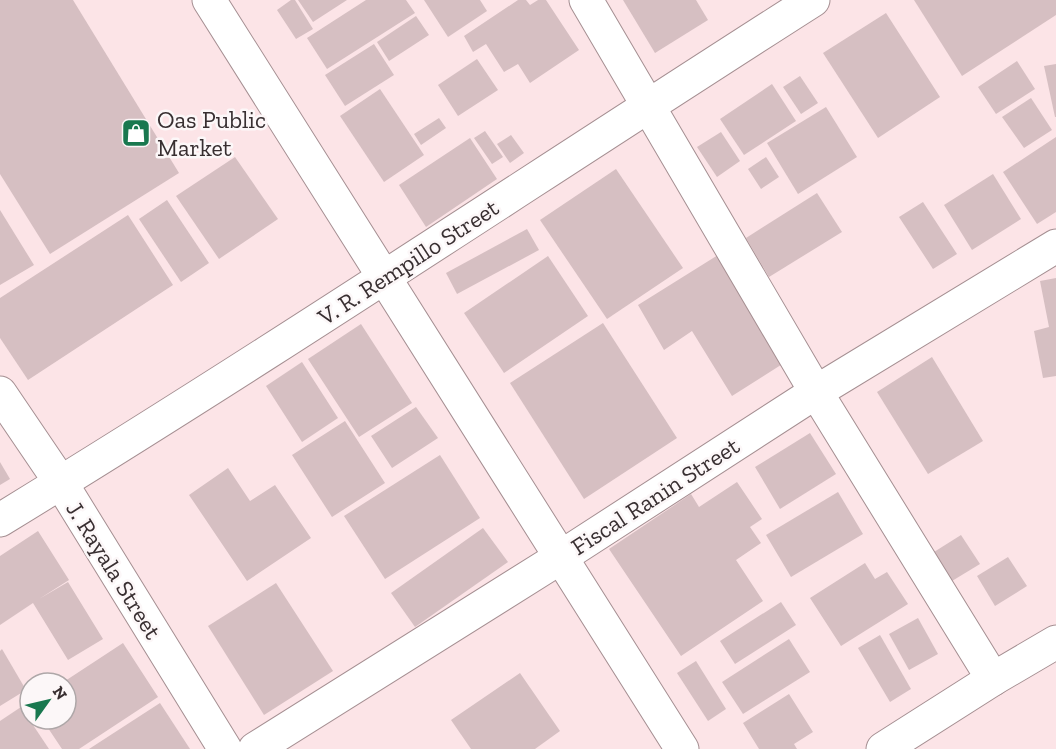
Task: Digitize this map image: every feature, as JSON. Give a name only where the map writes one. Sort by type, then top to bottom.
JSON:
[{"type":"street","points":[[585,0],[816,392],[993,679]]},
{"type":"street","name":"V. R. Rempillo Street","points":[[0,520],[386,278],[813,0]]},
{"type":"street","points":[[218,3],[386,278],[682,749]]},
{"type":"street","name":"Fiscal Ranin Street","points":[[255,749],[561,557],[816,392],[1056,246]]},
{"type":"street","name":"J. Rayala Street","points":[[0,393],[61,483],[225,749]]},
{"type":"street","points":[[883,749],[1056,642]]},
{"type":"building","points":[[0,0],[73,0],[179,173],[50,254],[0,174]]},
{"type":"building","points":[[291,0],[295,0],[313,29],[296,39],[277,10]]},
{"type":"building","points":[[298,0],[347,0],[313,22]]},
{"type":"building","points":[[366,0],[406,0],[415,13],[327,69],[307,38]]},
{"type":"building","points":[[424,0],[480,0],[487,11],[448,37]]},
{"type":"building","points":[[518,0],[526,0],[530,5],[538,0],[546,0],[579,50],[530,83],[518,64],[504,72],[486,44],[473,52],[464,36]]},
{"type":"building","points":[[623,0],[696,0],[708,20],[655,53]]},
{"type":"building","points":[[914,0],[1056,0],[1056,15],[962,76]]},
{"type":"building","points":[[886,13],[940,97],[878,138],[823,53]]},
{"type":"building","points":[[416,16],[429,35],[389,61],[377,42]]},
{"type":"building","points":[[374,44],[394,75],[345,106],[325,75]]},
{"type":"building","points":[[477,59],[498,90],[458,116],[438,85]]},
{"type":"building","points":[[1017,61],[1035,89],[996,114],[978,87]]},
{"type":"building","points":[[1056,64],[1056,117],[1055,117],[1044,66]]},
{"type":"building","points":[[800,76],[818,103],[801,114],[783,87]]},
{"type":"building","points":[[772,84],[796,121],[744,155],[720,119]]},
{"type":"building","points":[[380,89],[424,155],[384,182],[340,116]]},
{"type":"building","points":[[1031,98],[1052,130],[1024,148],[1002,117]]},
{"type":"building","points":[[826,107],[857,157],[798,194],[767,143]]},
{"type":"building","points":[[439,118],[446,128],[421,145],[414,134]]},
{"type":"building","points":[[485,131],[503,157],[492,164],[474,138]]},
{"type":"building","points":[[721,132],[740,161],[717,177],[697,147]]},
{"type":"building","points":[[511,135],[524,153],[510,163],[497,144]]},
{"type":"building","points":[[1056,137],[1056,212],[1037,224],[1003,172]]},
{"type":"building","points":[[470,138],[497,179],[426,227],[399,185]]},
{"type":"building","points":[[235,157],[278,219],[219,259],[176,196]]},
{"type":"building","points":[[766,157],[779,177],[761,189],[748,169]]},
{"type":"building","points":[[616,169],[683,268],[607,319],[540,220]]},
{"type":"building","points":[[993,174],[1021,219],[972,250],[944,205]]},
{"type":"building","points":[[817,193],[842,232],[769,277],[746,238]]},
{"type":"building","points":[[167,200],[209,263],[181,282],[139,219]]},
{"type":"building","points":[[923,202],[957,254],[933,269],[899,217]]},
{"type":"building","points":[[0,210],[34,265],[0,285]]},
{"type":"building","points":[[128,215],[173,285],[28,380],[0,338],[0,298]]},
{"type":"building","points":[[527,229],[539,250],[457,294],[446,273]]},
{"type":"building","points":[[718,255],[784,363],[732,396],[692,331],[664,350],[638,305]]},
{"type":"building","points":[[548,256],[588,316],[504,373],[464,313]]},
{"type":"building","points":[[1056,278],[1056,376],[1043,378],[1034,331],[1049,327],[1040,281]]},
{"type":"building","points":[[603,323],[677,438],[584,499],[510,383]]},
{"type":"building","points":[[361,324],[412,403],[359,437],[308,359]]},
{"type":"building","points":[[932,357],[983,441],[928,474],[877,392]]},
{"type":"building","points":[[302,362],[338,418],[302,442],[266,386]]},
{"type":"building","points":[[416,407],[438,438],[392,468],[371,436]]},
{"type":"building","points":[[345,421],[385,483],[332,517],[292,455]]},
{"type":"building","points":[[810,433],[836,474],[780,509],[755,467]]},
{"type":"building","points":[[440,455],[480,518],[385,579],[344,516]]},
{"type":"building","points":[[0,462],[10,479],[0,485]]},
{"type":"building","points":[[228,468],[250,501],[275,485],[311,538],[247,581],[189,495]]},
{"type":"building","points":[[737,482],[762,519],[750,527],[761,543],[736,560],[763,601],[681,656],[609,549],[691,494],[699,507]]},
{"type":"building","points":[[838,492],[863,534],[791,577],[766,535]]},
{"type":"building","points":[[483,528],[508,562],[415,627],[391,593]]},
{"type":"building","points":[[38,531],[69,580],[39,599],[68,582],[103,639],[68,660],[33,603],[0,625],[0,556]]},
{"type":"building","points":[[961,535],[980,564],[952,581],[934,552]]},
{"type":"building","points":[[1008,557],[1027,586],[995,606],[977,576]]},
{"type":"building","points":[[865,563],[875,579],[887,572],[908,604],[841,646],[810,598]]},
{"type":"building","points":[[276,583],[333,671],[264,715],[208,626]]},
{"type":"building","points":[[781,602],[796,625],[735,664],[720,641]]},
{"type":"building","points":[[918,618],[938,654],[909,670],[889,634]]},
{"type":"building","points":[[880,635],[911,689],[890,702],[858,648]]},
{"type":"building","points":[[789,639],[810,672],[743,714],[722,682]]},
{"type":"building","points":[[123,643],[158,697],[79,749],[62,749],[50,731],[78,731],[78,673]]},
{"type":"building","points":[[2,649],[18,676],[18,695],[0,706],[0,651]]},
{"type":"building","points":[[696,661],[726,709],[708,721],[677,673]]},
{"type":"building","points":[[520,673],[560,731],[535,749],[471,749],[451,720]]},
{"type":"building","points":[[789,694],[813,732],[794,744],[797,749],[759,749],[743,723]]},
{"type":"building","points":[[160,703],[190,749],[89,749]]},
{"type":"building","points":[[18,709],[18,731],[37,731],[49,749],[0,749],[0,721]]},
{"type":"place","name":"Oas Public Market","points":[[136,133]]}]
